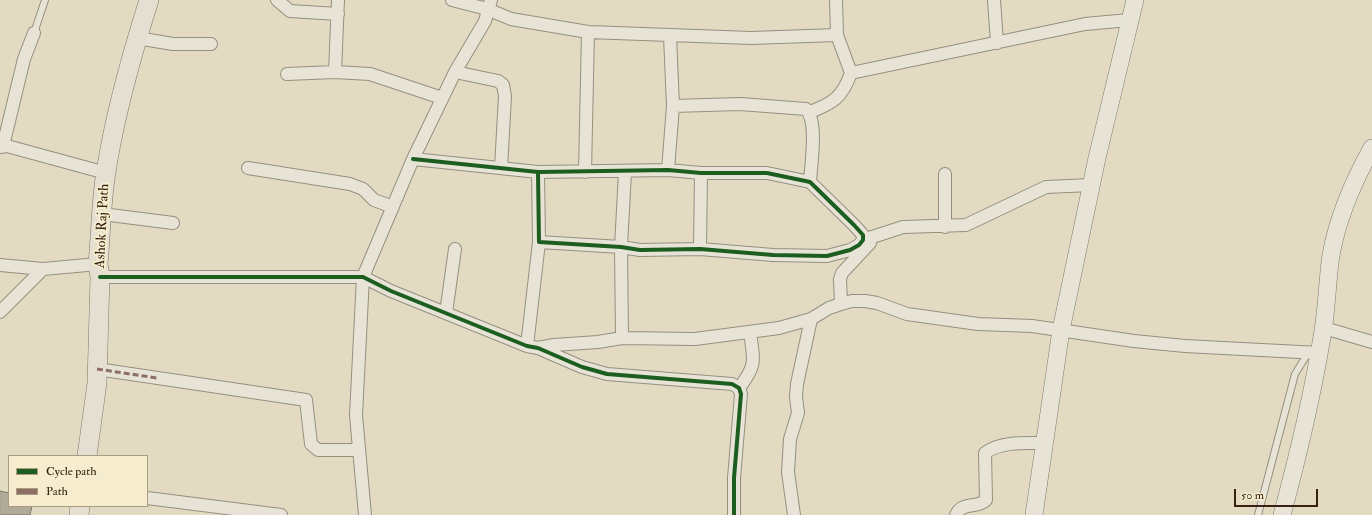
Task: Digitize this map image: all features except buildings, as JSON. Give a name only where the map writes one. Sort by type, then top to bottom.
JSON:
[{"type":"main road","name":"Ashok Raj Path","points":[[87,455],[97,369],[99,270],[106,174],[116,119],[137,38],[149,0]]},
{"type":"street","points":[[277,0],[290,11],[338,14]]},
{"type":"street","points":[[335,72],[338,0]]},
{"type":"street","points":[[452,0],[489,4],[511,19],[588,32],[752,38],[837,35]]},
{"type":"street","points":[[810,112],[832,103],[842,93],[850,73],[837,35],[836,0]]},
{"type":"street","points":[[994,0],[997,43]]},
{"type":"street","points":[[1034,515],[1061,330],[1091,185],[1129,20],[1135,0]]},
{"type":"street","points":[[365,515],[358,450],[356,403],[362,277],[413,159],[442,98],[455,72],[485,21],[489,4]]},
{"type":"street","points":[[850,73],[1085,24],[1129,20]]},
{"type":"street","points":[[585,172],[588,32]]},
{"type":"street","points":[[34,33],[24,59],[2,147],[106,174]]},
{"type":"street","points":[[668,170],[674,106],[670,36]]},
{"type":"street","points":[[137,38],[173,44],[211,44]]},
{"type":"street","points":[[287,74],[335,72],[370,74],[442,98]]},
{"type":"street","points":[[455,72],[498,81],[503,86],[505,96],[501,168]]},
{"type":"street","points":[[674,106],[740,104],[801,107],[810,112]]},
{"type":"street","points":[[810,112],[812,124],[810,182]]},
{"type":"street","points":[[1282,515],[1306,422],[1314,353],[1324,328],[1334,239],[1354,180],[1372,148]]},
{"type":"street","points":[[413,159],[538,172],[625,172],[668,170],[701,173],[767,173],[810,182],[854,225],[862,235],[863,240]]},
{"type":"street","points":[[248,168],[350,184],[363,189],[374,200],[393,207]]},
{"type":"street","points":[[533,347],[539,242],[538,172]]},
{"type":"street","points":[[622,338],[621,247],[625,172]]},
{"type":"street","points":[[700,249],[701,173]]},
{"type":"street","points":[[945,174],[945,227]]},
{"type":"street","points":[[539,242],[621,247],[640,250],[700,249],[773,255],[827,256],[850,250],[859,246],[863,240],[903,227],[945,227],[966,225],[1046,187],[1091,185]]},
{"type":"street","points":[[102,214],[173,223]]},
{"type":"street","points":[[841,304],[840,286],[842,273],[878,234]]},
{"type":"street","points":[[446,313],[455,249]]},
{"type":"street","points":[[0,265],[43,269],[362,277],[391,291],[597,372],[732,384],[739,388],[741,394],[737,442],[734,515]]},
{"type":"street","points":[[0,312],[43,269]]},
{"type":"street","points":[[533,347],[598,342],[622,338],[695,339],[750,333],[779,328],[811,319],[829,308],[841,304],[852,301],[865,301],[877,303],[907,314],[978,324],[1021,325],[1134,341],[1314,353]]},
{"type":"street","points":[[794,515],[788,472],[790,439],[798,412],[796,397],[797,384],[811,319]]},
{"type":"street","points":[[1324,328],[1372,342]]},
{"type":"street","points":[[739,388],[751,371],[754,363],[750,333]]},
{"type":"street","points":[[97,369],[306,400],[311,444],[318,450],[358,450]]},
{"type":"street","points":[[956,515],[958,510],[963,507],[982,503],[986,500],[986,453],[989,450],[1009,445],[1045,443]]},
{"type":"street","points":[[148,498],[282,515]]},
{"type":"lane","points":[[34,33],[45,0]]},
{"type":"lane","points":[[1258,515],[1295,374],[1314,353]]},
{"type":"marked path","points":[[97,369],[157,378]]},
{"type":"cycle path","points":[[413,159],[538,172],[668,170],[701,173],[767,173],[810,182],[854,225],[863,235],[863,240],[859,245],[850,250],[827,256],[773,255],[700,249],[640,250],[621,247],[539,242],[538,172]]},
{"type":"cycle path","points":[[100,277],[363,277],[391,291],[527,346],[538,348],[582,367],[607,374],[732,384],[739,388],[741,394],[734,478],[734,515]]}]
